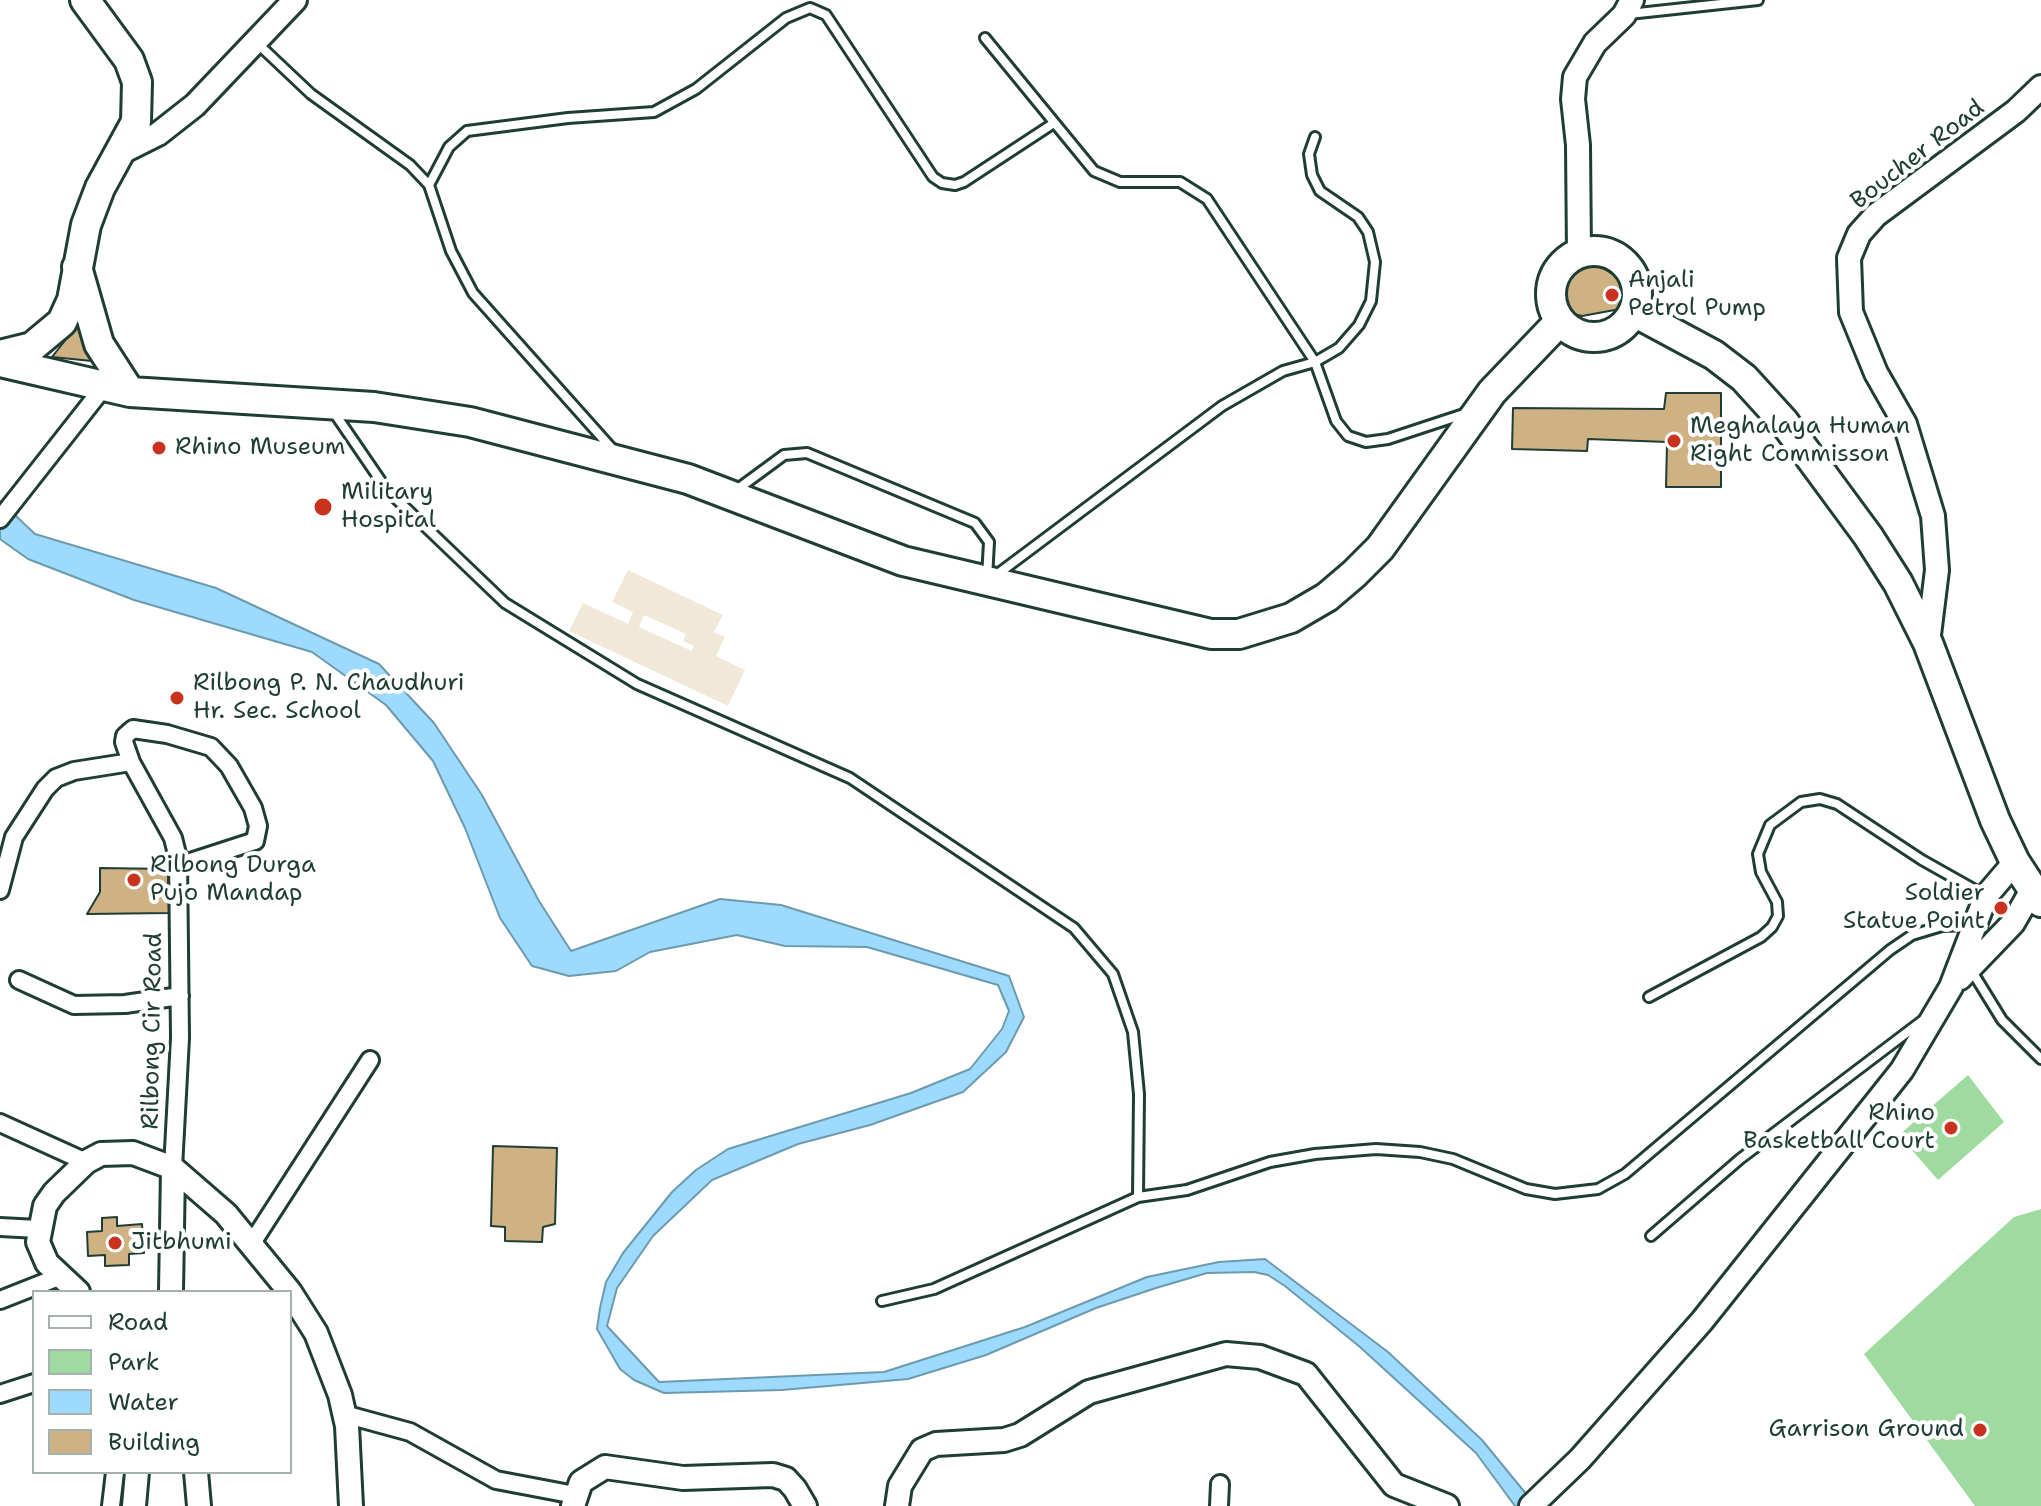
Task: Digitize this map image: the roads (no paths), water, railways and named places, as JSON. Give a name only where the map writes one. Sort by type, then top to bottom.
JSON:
[{"type":"highway","points":[[0,355],[32,347],[62,322],[72,300],[89,216],[136,122],[137,82],[117,39],[85,0]]},
{"type":"highway","points":[[1604,253],[1625,265],[1637,287],[1634,312],[1627,322],[1606,336],[1581,335],[1560,321],[1551,296],[1552,283],[1567,261],[1579,254],[1604,253]]},
{"type":"highway","points":[[77,267],[116,390]]},
{"type":"highway","points":[[1634,312],[1714,355],[1744,378],[1784,422],[1868,536],[1928,643],[1978,777],[2015,862],[2036,896]]},
{"type":"highway","points":[[0,362],[116,390],[328,403],[419,412],[470,422],[623,460],[731,494],[875,551],[986,582],[1211,634],[1265,628],[1327,597],[1371,557],[1479,409],[1560,321]]},
{"type":"street","points":[[120,153],[158,134],[195,105],[295,0]]},
{"type":"street","points":[[1579,254],[1578,145],[1573,99],[1575,77],[1595,43],[1628,7]]},
{"type":"street","name":"Boucher Road","points":[[1928,643],[1937,570],[1933,516],[1905,424],[1876,373],[1851,312],[1849,258],[1859,234],[1876,215],[2016,111],[2041,87]]},
{"type":"street","points":[[0,519],[116,390]]},
{"type":"street","points":[[0,890],[14,837],[45,789],[74,771],[131,762],[124,742],[127,733],[133,729],[211,747],[229,766],[253,808],[258,826],[255,841],[178,866]]},
{"type":"street","name":"Rilbong Cir Road","points":[[131,762],[173,838],[178,866],[180,996],[173,1168]]},
{"type":"street","points":[[1531,1506],[1580,1459],[1702,1321],[1902,1070],[1951,987],[1986,896],[2015,862]]},
{"type":"street","points":[[1951,987],[2036,896]]},
{"type":"street","points":[[19,980],[74,1005],[125,1004],[180,996]]},
{"type":"street","points":[[252,1243],[370,1060]]},
{"type":"street","points":[[0,1123],[86,1162]]},
{"type":"street","points":[[76,1290],[41,1253],[38,1229],[54,1193],[86,1162],[101,1154],[133,1153],[173,1168],[226,1214],[288,1290]]},
{"type":"street","points":[[171,1290],[173,1168]]},
{"type":"street","points":[[0,1227],[38,1229]]},
{"type":"street","points":[[0,1300],[61,1276]]},
{"type":"street","points":[[292,1295],[316,1333],[332,1368],[344,1414],[351,1506]]},
{"type":"street","points":[[897,1506],[900,1486],[911,1463],[922,1450],[936,1444],[1004,1440],[1020,1435],[1089,1392],[1226,1354],[1260,1357],[1306,1374],[1394,1485],[1447,1506]]},
{"type":"street","points":[[0,1394],[32,1384]]},
{"type":"street","points":[[344,1414],[410,1432],[496,1480],[574,1500],[581,1482],[605,1467],[683,1478],[773,1475],[786,1479],[805,1506]]},
{"type":"street","points":[[111,1506],[115,1474]]},
{"type":"street","points":[[134,1506],[137,1474]]},
{"type":"street","points":[[196,1474],[199,1506]]},
{"type":"street","points":[[1219,1506],[1220,1484]]},
{"type":"lane","points":[[1628,7],[1758,0]]},
{"type":"lane","points":[[429,185],[449,147],[467,131],[568,118],[654,112],[696,89],[786,18],[810,8],[826,15],[933,177],[942,183],[964,182],[1054,123]]},
{"type":"lane","points":[[985,38],[1094,171],[1120,182],[1167,179],[1193,187],[1207,199],[1315,362],[1336,421],[1348,436],[1366,442],[1388,439],[1479,409]]},
{"type":"lane","points":[[257,43],[311,94],[410,165],[429,185],[456,262],[473,293],[623,460]]},
{"type":"lane","points":[[986,582],[1222,406],[1283,371],[1315,362],[1339,348],[1359,325],[1371,301],[1375,262],[1368,232],[1358,217],[1320,191],[1312,175],[1309,154],[1315,137]]},
{"type":"lane","points":[[328,403],[365,463],[387,490],[505,603],[637,684],[850,778],[1074,928],[1113,974],[1133,1032],[1139,1094],[1138,1197]]},
{"type":"lane","points":[[731,494],[784,455],[807,453],[975,523],[989,542],[986,582]]},
{"type":"lane","points":[[1649,997],[1761,937],[1778,916],[1771,891],[1761,872],[1758,854],[1770,825],[1801,802],[1820,799],[1858,815],[1922,860],[1986,896]]},
{"type":"lane","points":[[882,1301],[934,1289],[1138,1197],[1187,1190],[1270,1162],[1376,1149],[1420,1152],[1453,1159],[1526,1189],[1555,1194],[1598,1189],[1625,1174],[1817,1009],[1912,935],[1942,926],[1976,925]]},
{"type":"lane","points":[[1970,968],[2002,1020],[2041,1059]]},
{"type":"lane","points":[[1651,1236],[1785,1123],[1936,1011]]},
{"type":"water","points":[[0,501],[35,534],[216,588],[379,664],[434,723],[482,795],[539,901],[571,951],[720,899],[781,905],[1009,976],[1024,1017],[1006,1052],[963,1092],[870,1125],[798,1144],[712,1180],[653,1236],[617,1288],[607,1326],[659,1382],[884,1372],[1025,1327],[1147,1277],[1219,1262],[1265,1259],[1388,1352],[1482,1440],[1536,1506],[1515,1506],[1476,1453],[1360,1347],[1285,1286],[1268,1275],[1254,1272],[1207,1273],[1156,1288],[1096,1308],[986,1355],[908,1379],[782,1390],[664,1393],[634,1380],[620,1369],[597,1329],[600,1308],[606,1282],[623,1253],[672,1192],[696,1170],[728,1149],[911,1093],[970,1069],[1002,1029],[1009,1011],[998,985],[867,947],[785,946],[737,935],[650,952],[616,971],[569,976],[532,966],[500,918],[465,828],[433,761],[386,705],[312,652],[134,600],[28,559],[0,539]]},
{"type":"place","name":"Anjali Petrol Pump","points":[[1612,295]]},
{"type":"place","name":"Meghalaya Human Right Commisson","points":[[1674,441]]},
{"type":"place","name":"Rhino Museum","points":[[159,448]]},
{"type":"place","name":"Military Hospital","points":[[323,507]]},
{"type":"place","name":"Rilbong P. N. Chaudhuri Hr. Sec. School","points":[[177,698]]},
{"type":"place","name":"Rilbong Durga Pujo Mandap","points":[[134,880]]},
{"type":"place","name":"Soldier Statue Point","points":[[2001,908]]},
{"type":"place","name":"Rhino Basketball Court","points":[[1951,1128]]},
{"type":"place","name":"Jitbhumi","points":[[115,1243]]},
{"type":"place","name":"Garrison Ground","points":[[1980,1430]]}]
